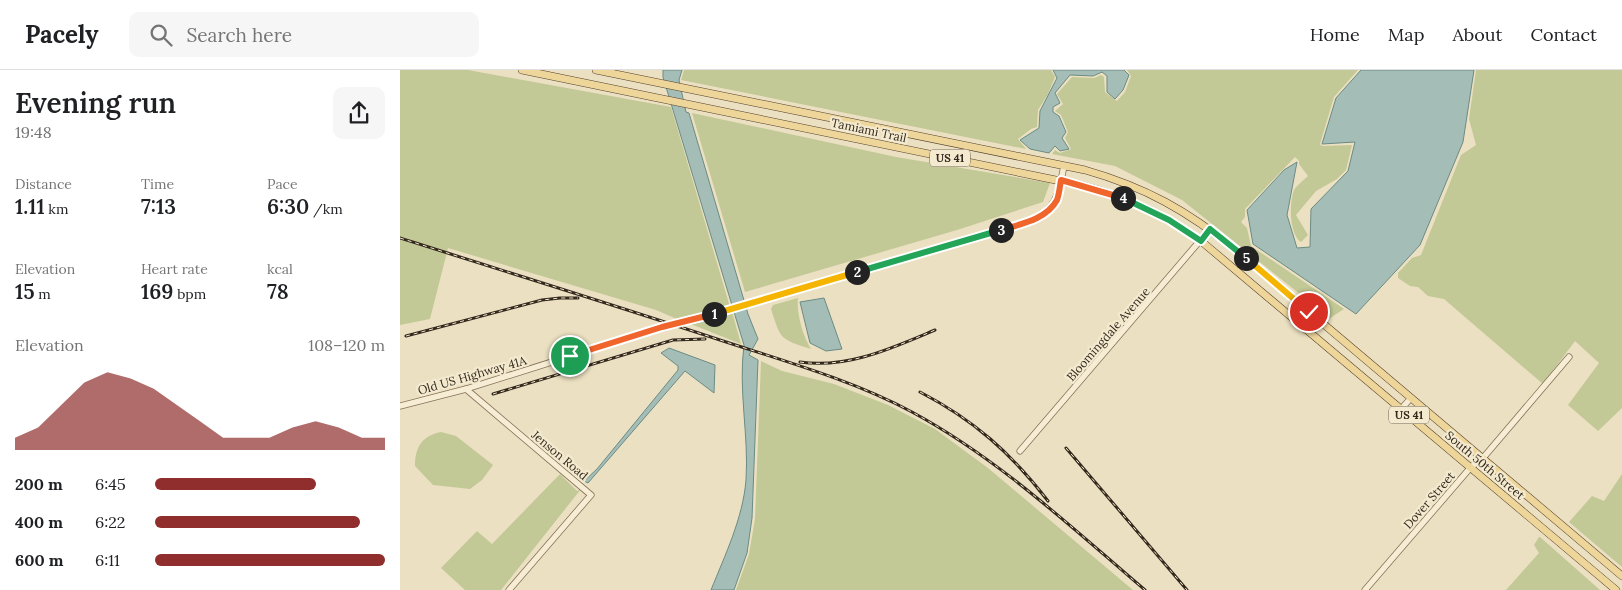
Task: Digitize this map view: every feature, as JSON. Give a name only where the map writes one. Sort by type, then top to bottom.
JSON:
[{"type":"main road","name":"Tamiami Trail","points":[[522,70],[1098,189],[1134,202],[1169,220],[1201,241]]},
{"type":"main road","name":"Tamiami Trail","points":[[596,70],[1103,175],[1160,197],[1210,229]]},
{"type":"main road","name":"South 50th Street","points":[[1210,229],[1622,576]]},
{"type":"main road","name":"South 50th Street","points":[[1201,241],[1616,590]]},
{"type":"street","name":"Old US Highway 41A","points":[[400,406],[466,389],[662,327],[730,310],[1031,221],[1046,213],[1057,200],[1064,166]]},
{"type":"street","name":"Bloomingdale Avenue","points":[[1020,452],[1210,229]]},
{"type":"street","name":"Dover Street","points":[[1365,590],[1471,467],[1483,458],[1569,357]]},
{"type":"street","name":"Jenson Road","points":[[466,389],[591,495],[508,590]]},
{"type":"street","points":[[1401,409],[1411,398]]},
{"type":"green space","points":[[400,70],[468,70],[671,107],[730,307],[679,320],[656,310],[448,248],[430,319],[400,325]]},
{"type":"green space","points":[[684,70],[1051,70],[1055,77],[1048,94],[1038,110],[1037,127],[1031,129],[1018,139],[1026,149],[681,80]]},
{"type":"green space","points":[[1127,70],[1358,70],[1334,97],[1320,144],[1322,146],[1352,145],[1346,170],[1337,179],[1316,191],[1296,215],[1308,235],[1301,242],[1297,238],[1292,225],[1292,196],[1294,190],[1308,176],[1295,157],[1245,209],[1245,217],[1241,222],[1247,228],[1251,246],[1344,309],[1330,318],[1182,200],[1115,166],[1052,154],[1055,150],[1060,153],[1071,149],[1065,138],[1068,132],[1061,115],[1055,111],[1063,104],[1057,94],[1072,77],[1094,78],[1101,75],[1104,77],[1105,92],[1117,101],[1125,92],[1131,76]]},
{"type":"green space","points":[[1476,70],[1622,70],[1622,408],[1598,431],[1568,405],[1599,363],[1575,341],[1543,384],[1444,299],[1428,296],[1418,287],[1410,286],[1398,278],[1398,273],[1412,258],[1421,255],[1461,155],[1476,145],[1469,119]]},
{"type":"green space","points":[[692,113],[896,157],[1050,183],[1043,202],[957,230],[745,292]]},
{"type":"green space","points":[[798,298],[801,324],[811,349],[793,343],[783,337],[777,327],[771,309],[773,305]]},
{"type":"green space","points":[[732,312],[741,344],[688,323]]},
{"type":"green space","points":[[761,361],[782,371],[834,384],[888,405],[935,429],[988,468],[1133,590],[736,590],[749,554],[755,519]]},
{"type":"green space","points":[[441,432],[456,436],[493,465],[482,480],[470,489],[433,485],[415,466],[416,453],[421,443],[429,436]]},
{"type":"green space","points":[[560,474],[577,491],[581,489],[501,590],[465,590],[441,568],[477,531],[492,544]]},
{"type":"green space","points":[[1622,474],[1622,567],[1569,522],[1592,496],[1604,501]]},
{"type":"green space","points":[[1539,537],[1600,590],[1506,590],[1539,553],[1534,545]]},
{"type":"water","points":[[663,70],[682,70],[679,80],[686,112],[689,113],[748,314],[758,339],[749,355],[758,360],[752,518],[747,553],[734,590],[711,590],[733,536],[746,480],[747,463],[742,379],[744,345],[663,77]]},
{"type":"water","points":[[1053,70],[1124,70],[1129,75],[1123,90],[1115,99],[1107,92],[1107,76],[1102,72],[1093,76],[1070,75],[1055,93],[1060,103],[1053,107],[1053,112],[1059,116],[1066,132],[1062,138],[1069,149],[1060,151],[1055,146],[1049,153],[1030,149],[1020,140],[1039,128],[1040,111],[1057,78]]},
{"type":"water","points":[[1361,70],[1474,70],[1463,142],[1420,245],[1356,314],[1253,244],[1247,210],[1284,170],[1297,162],[1287,215],[1297,248],[1310,247],[1311,209],[1348,171],[1355,142],[1322,144],[1336,98]]},
{"type":"water","points":[[824,298],[842,349],[826,351],[810,343],[800,302]]},
{"type":"water","points":[[669,348],[715,365],[714,393],[685,371],[588,483],[584,481],[597,469],[678,370],[678,366],[661,353]]},
{"type":"railway","points":[[400,238],[600,301],[866,390],[912,412],[975,451],[1062,518],[1145,590]]},
{"type":"railway","points":[[406,336],[542,300],[578,298]]},
{"type":"railway","points":[[800,362],[818,363],[852,360],[886,350],[935,330]]},
{"type":"railway","points":[[493,394],[673,340],[705,339]]},
{"type":"railway","points":[[920,392],[958,414],[990,439],[1020,468],[1048,501]]},
{"type":"railway","points":[[1066,448],[1187,590]]},
{"type":"route","points":[[570,356],[662,327],[730,310],[1031,221],[1046,213],[1057,200],[1061,180],[1098,189],[1134,202],[1152,210],[1201,241],[1210,229],[1309,312]]}]
